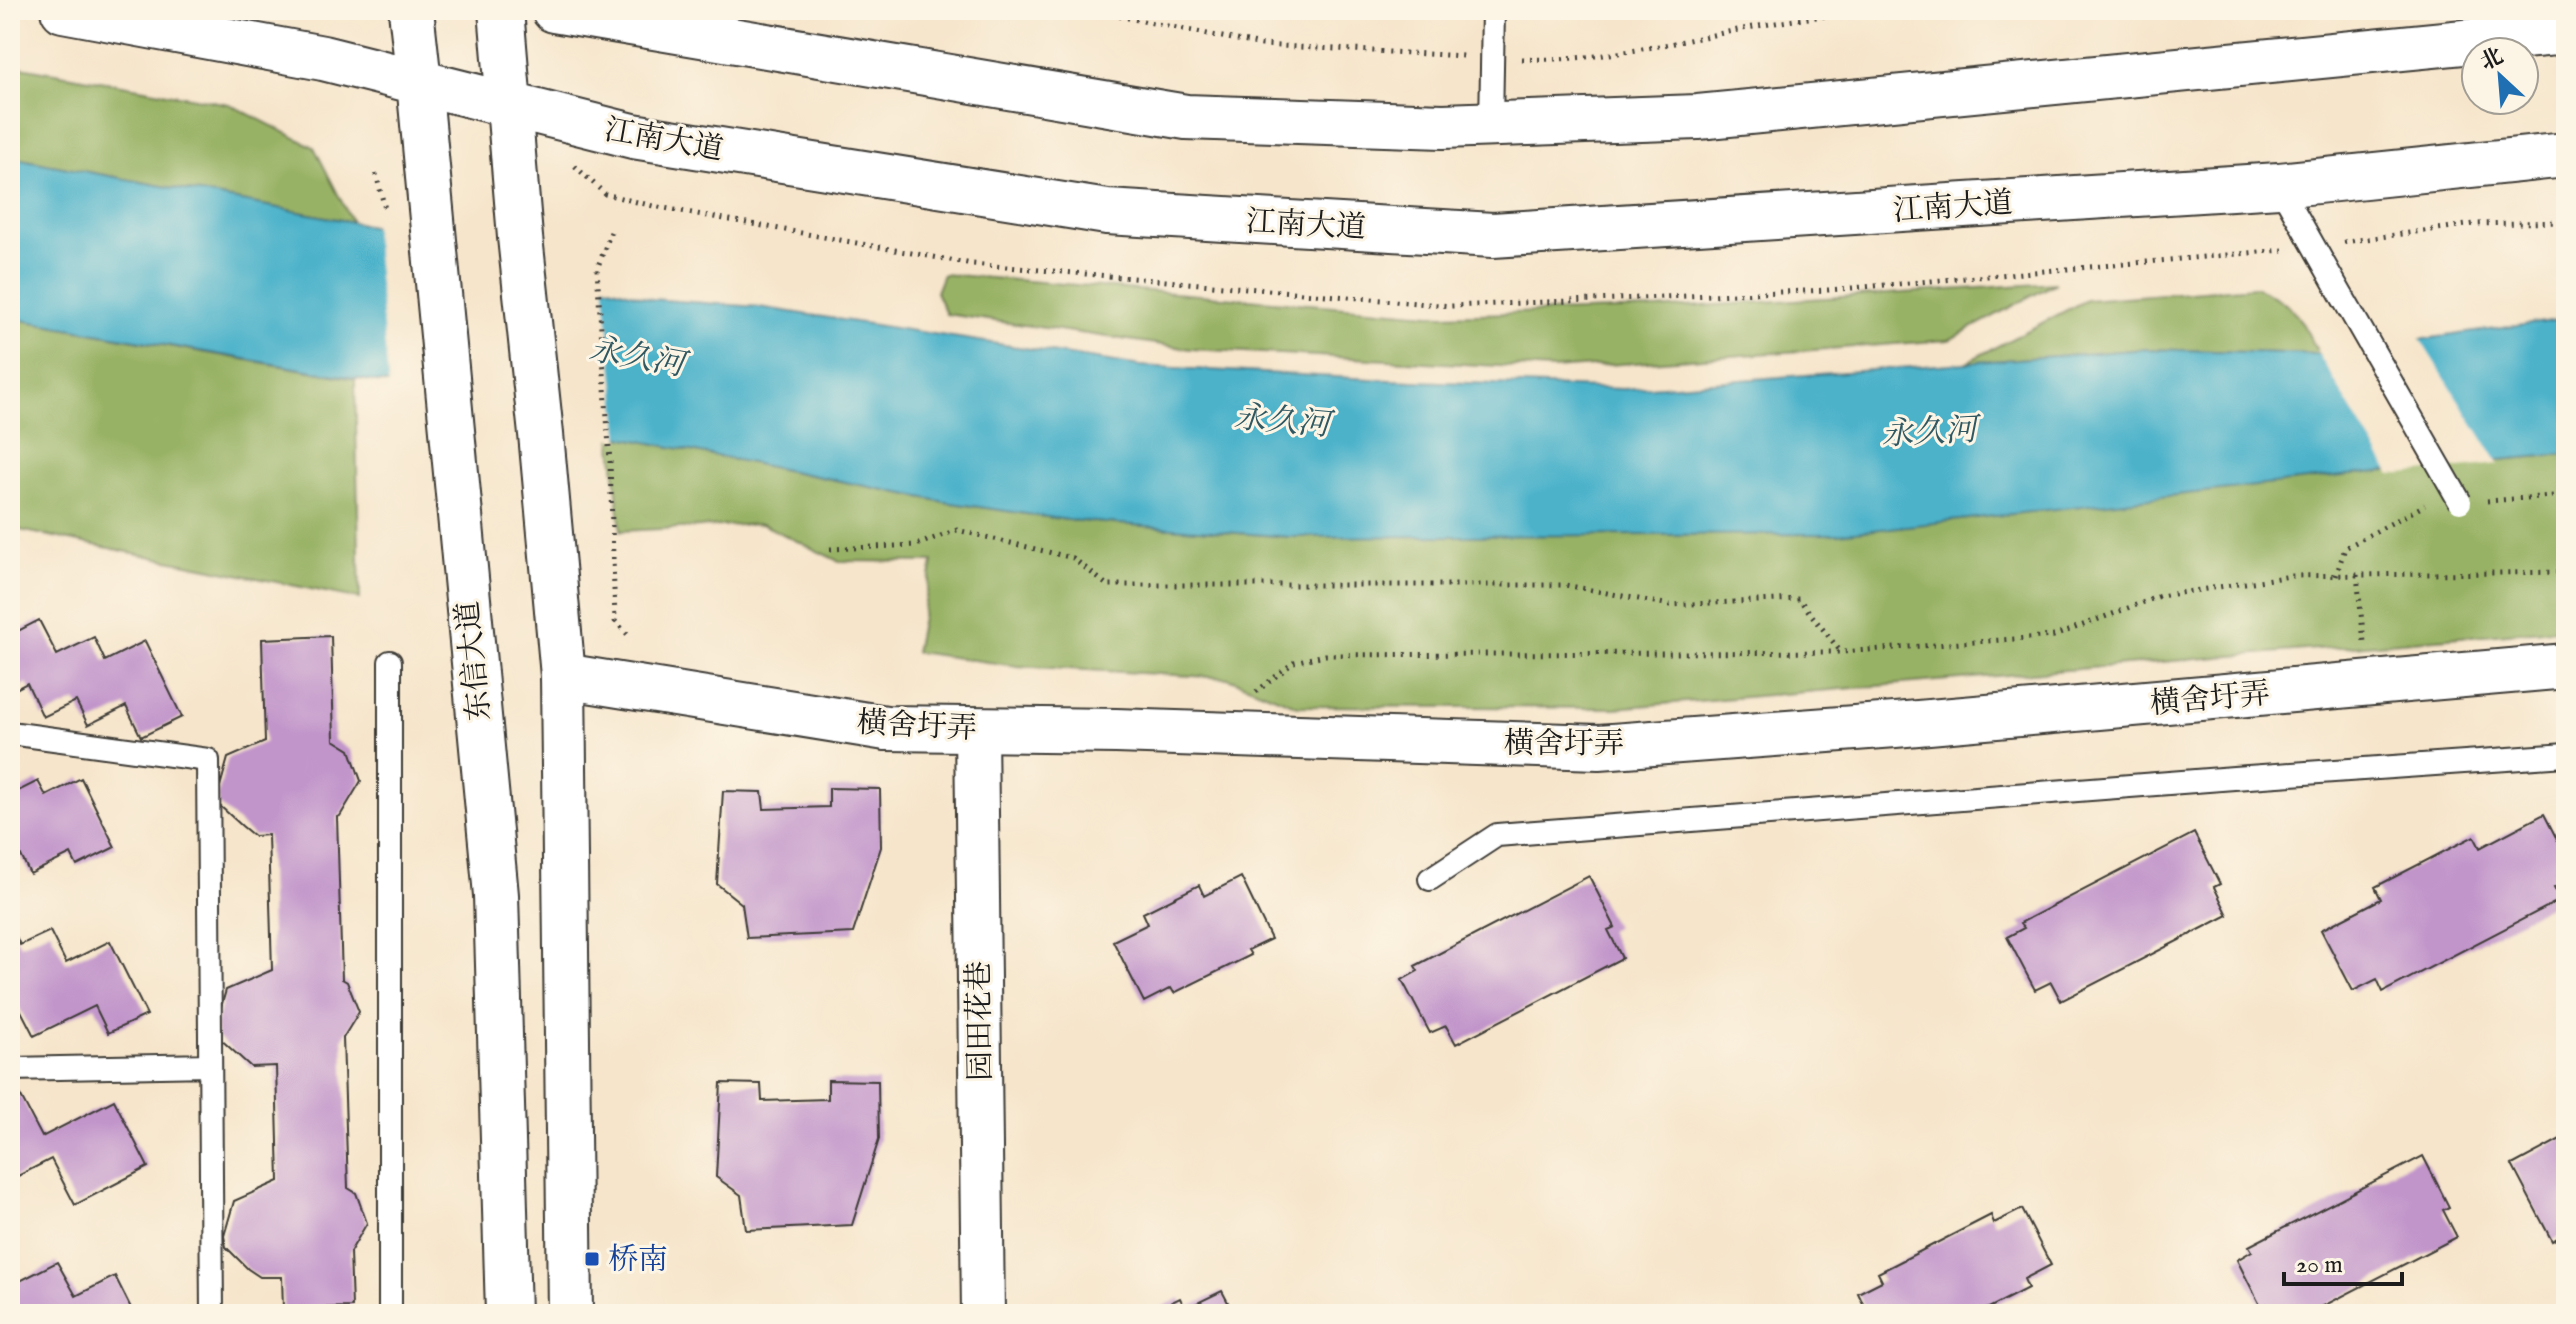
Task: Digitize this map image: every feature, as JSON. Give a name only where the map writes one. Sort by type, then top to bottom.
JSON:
[{"type":"main road","name":"江南大道","points":[[63,10],[323,58],[633,136],[1107,212],[1493,235],[2279,185],[2566,155]]},
{"type":"main road","name":"东信大道","points":[[411,10],[496,895],[508,1314]]},
{"type":"main road","points":[[501,10],[563,676],[570,1314]]},
{"type":"main road","points":[[554,10],[1186,117],[1443,126],[1698,117],[2566,32]]},
{"type":"main road","name":"横舍圩弄","points":[[563,676],[886,728],[1599,747],[1895,725],[2566,666]]},
{"type":"street","name":"园田花巷","points":[[976,729],[983,1314]]},
{"type":"lane","points":[[1491,125],[1493,10]]},
{"type":"lane","points":[[2279,185],[2460,502]]},
{"type":"lane","points":[[390,662],[390,1314]]},
{"type":"lane","points":[[10,733],[208,760],[212,1314]]},
{"type":"lane","points":[[1430,879],[1497,835],[2250,776],[2566,755]]},
{"type":"lane","points":[[10,1069],[210,1065]]},
{"type":"path","points":[[376,174],[385,209]]},
{"type":"path","points":[[611,232],[597,269],[610,462],[615,621],[630,637]]},
{"type":"path","points":[[830,549],[916,545],[957,530],[1073,558],[1107,585],[1565,585],[1670,605],[1799,599],[1842,652]]},
{"type":"path","points":[[1249,698],[1294,662],[1325,655],[1842,652],[2054,636],[2160,596],[2291,576],[2566,572]]},
{"type":"path","points":[[2357,575],[2365,653]]},
{"type":"green space","points":[[10,65],[229,104],[314,147],[352,222],[10,157]]},
{"type":"green space","points":[[943,274],[1442,315],[1655,309],[2056,283],[1949,340],[1553,369],[1191,349],[946,314],[936,292]]},
{"type":"green space","points":[[2255,287],[2280,300],[2295,313],[2319,354],[2146,349],[1965,363],[2086,300]]},
{"type":"green space","points":[[10,318],[355,379],[360,599],[10,528]]},
{"type":"green space","points":[[611,435],[945,502],[1067,520],[1290,537],[2421,467],[2566,454],[2566,628],[1615,708],[1298,706],[1228,678],[1016,666],[915,652],[933,562],[838,561],[762,524],[621,531]]},
{"type":"water","name":"永久河","points":[[10,157],[480,249],[651,299],[759,307],[1141,366],[1623,389],[2146,349],[2319,354],[2566,319],[2566,454],[2421,467],[1838,534],[1290,537],[1067,520],[945,502],[611,435],[405,387],[10,318]]},
{"type":"pier","points":[[373,223],[481,246],[604,281],[620,441],[487,408],[389,389]]},
{"type":"pier","points":[[2418,336],[2499,464],[2391,475],[2316,350]]},
{"type":"building","points":[[39,620],[57,655],[94,637],[105,661],[145,641],[182,717],[141,737],[126,706],[88,725],[76,701],[43,717],[27,683],[10,692],[10,635]]},
{"type":"building","points":[[331,636],[334,740],[350,750],[361,781],[337,817],[342,979],[347,982],[359,1012],[343,1038],[348,1188],[356,1193],[367,1223],[350,1252],[352,1307],[283,1309],[282,1277],[260,1277],[248,1269],[226,1247],[224,1236],[234,1201],[279,1181],[276,1066],[251,1067],[217,1036],[216,1025],[226,990],[272,970],[268,835],[254,836],[219,805],[218,794],[228,758],[265,742],[262,639]]},
{"type":"building","points":[[81,778],[115,847],[77,866],[71,854],[30,874],[10,833],[10,795],[38,781],[46,796]]},
{"type":"building","points":[[829,788],[880,789],[881,847],[853,933],[747,938],[742,904],[717,884],[723,791],[762,792],[764,809],[829,807]]},
{"type":"building","points":[[2544,814],[2566,857],[2566,881],[2554,888],[2560,900],[2383,992],[2377,979],[2353,991],[2321,930],[2381,899],[2375,887],[2474,836],[2480,848]]},
{"type":"building","points":[[2194,833],[2220,884],[2214,887],[2228,915],[2061,1001],[2051,982],[2035,990],[2007,937],[2024,928],[2020,923]]},
{"type":"building","points":[[1589,876],[1615,927],[1608,930],[1622,958],[1456,1044],[1446,1026],[1430,1033],[1402,980],[1418,971],[1415,966]]},
{"type":"building","points":[[1241,877],[1271,939],[1248,950],[1251,955],[1174,993],[1171,988],[1144,1002],[1113,941],[1148,924],[1143,913],[1199,885],[1204,896]]},
{"type":"building","points":[[10,924],[20,945],[50,931],[66,963],[110,941],[147,1015],[108,1033],[95,1006],[34,1036],[16,1001],[10,1004]]},
{"type":"building","points":[[828,1080],[878,1081],[879,1139],[852,1225],[746,1230],[741,1195],[716,1177],[721,1083],[761,1084],[762,1101],[828,1099]]},
{"type":"building","points":[[20,1095],[42,1137],[114,1100],[148,1167],[75,1205],[51,1159],[10,1180],[10,1100]]},
{"type":"building","points":[[2566,1136],[2566,1233],[2552,1241],[2512,1165]]},
{"type":"building","points":[[2423,1156],[2449,1207],[2443,1210],[2457,1237],[2308,1314],[2285,1314],[2280,1305],[2264,1313],[2237,1260],[2252,1251],[2249,1246]]},
{"type":"building","points":[[2022,1209],[2051,1265],[2024,1279],[2028,1288],[1977,1314],[1868,1314],[1858,1293],[1882,1281],[1878,1273],[1991,1215],[1994,1223]]},
{"type":"building","points":[[57,1262],[76,1296],[115,1276],[134,1314],[10,1314],[10,1286]]},
{"type":"building","points":[[1222,1291],[1234,1314],[1147,1314],[1180,1298],[1185,1309]]},
{"type":"place","name":"桥南","points":[[592,1259]]}]
